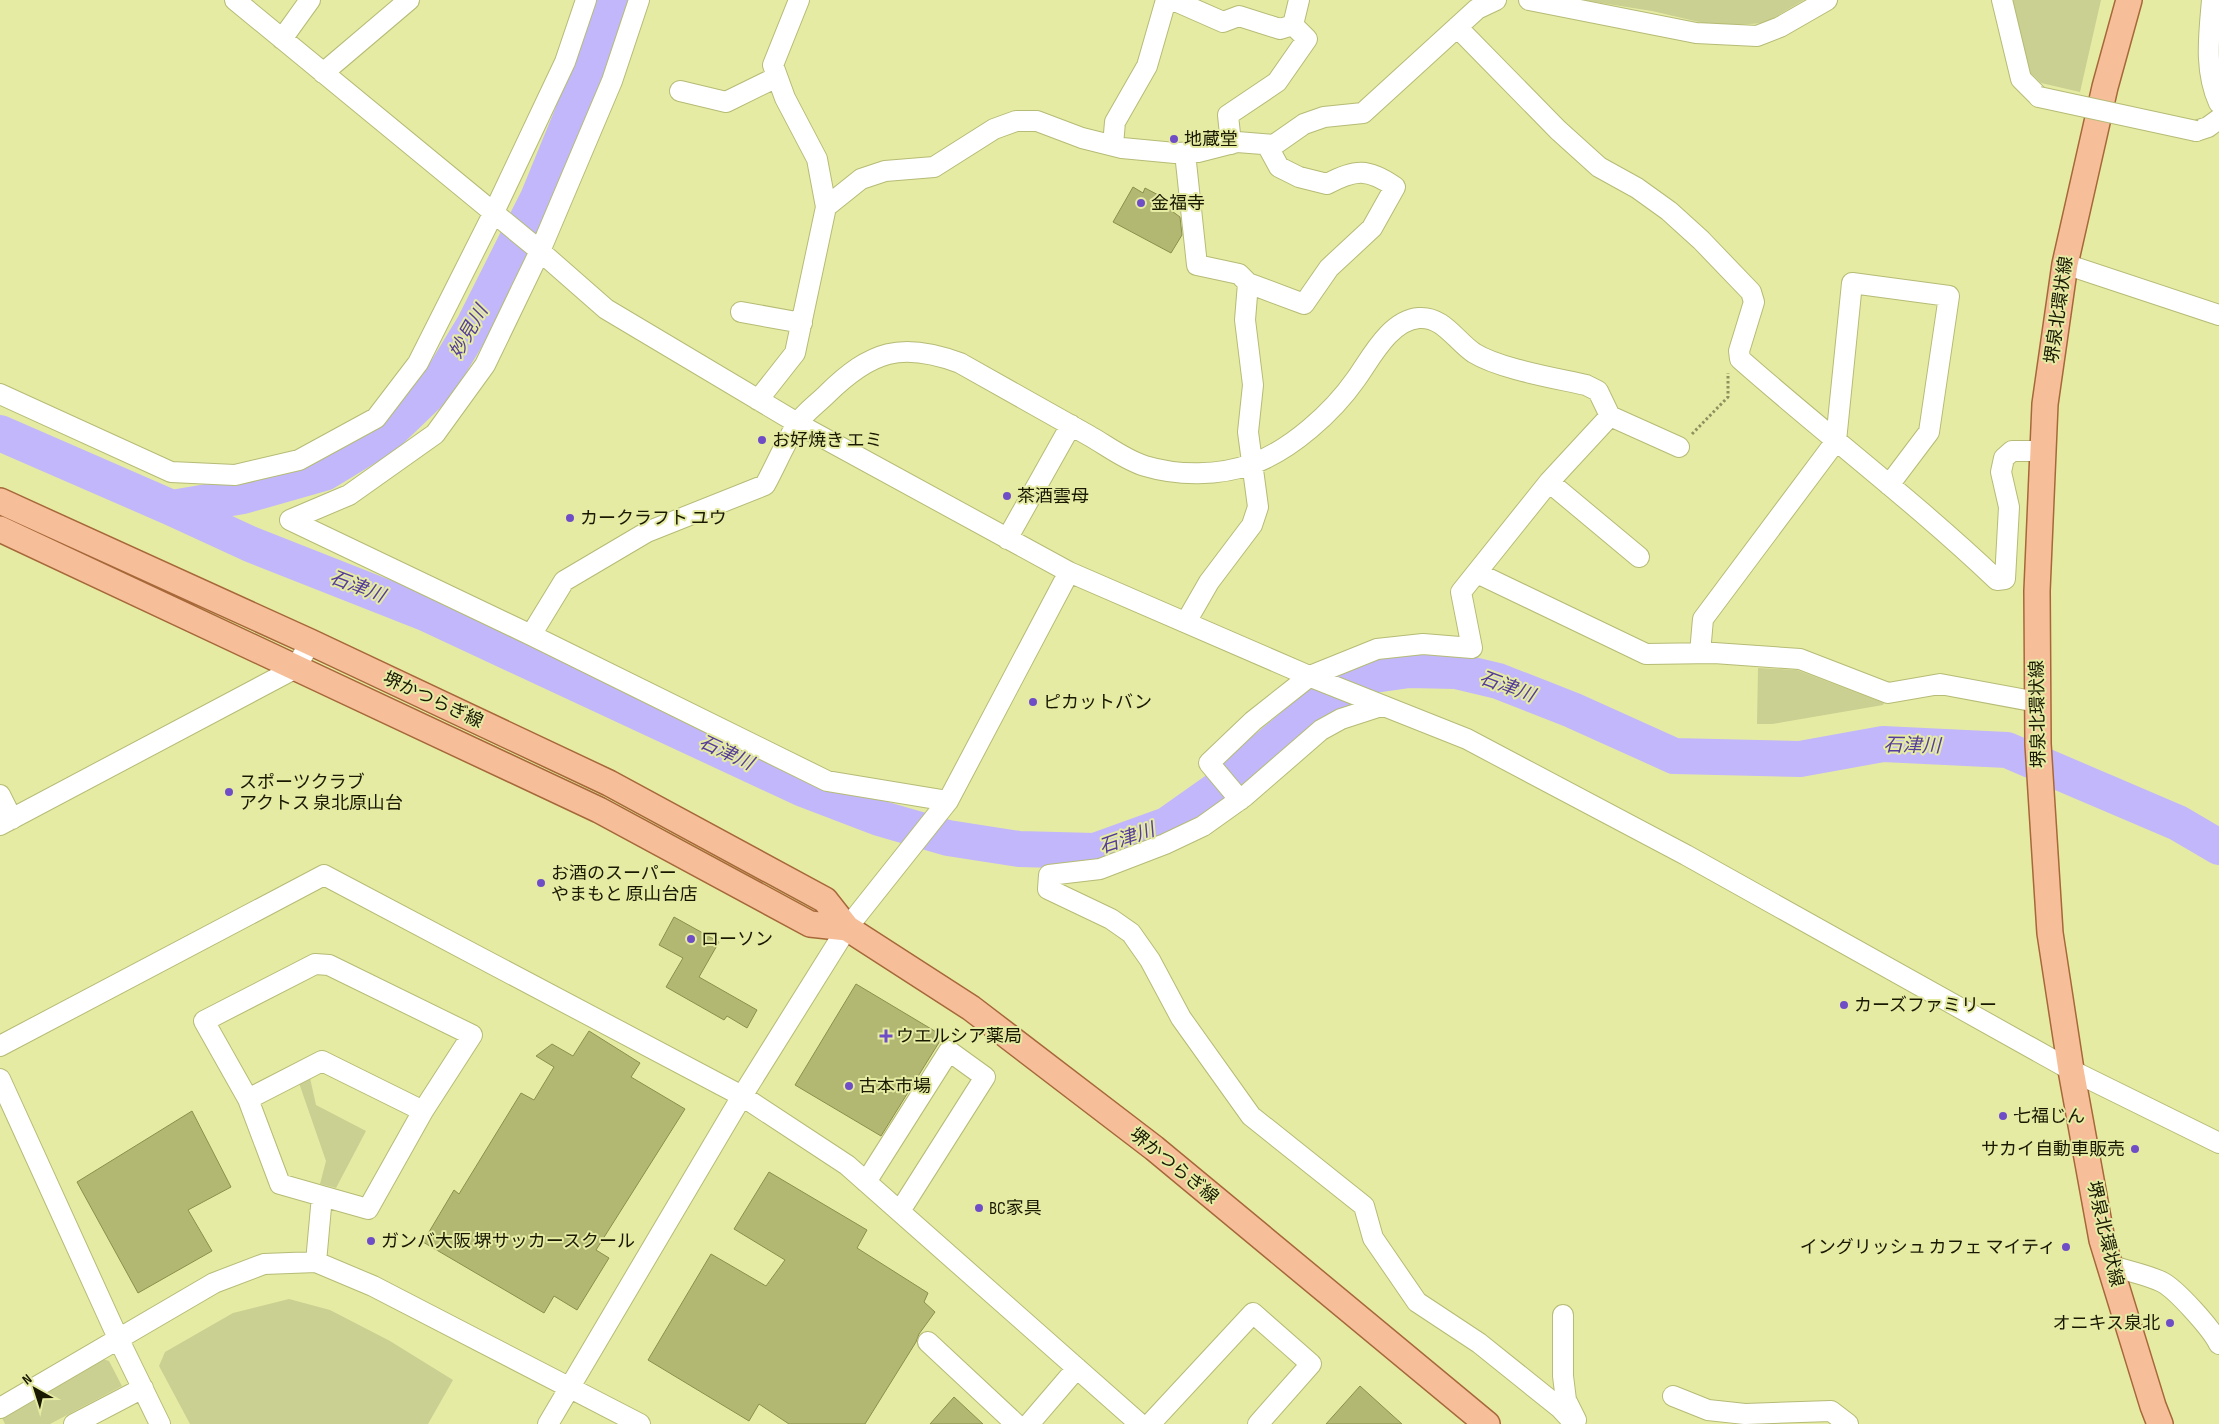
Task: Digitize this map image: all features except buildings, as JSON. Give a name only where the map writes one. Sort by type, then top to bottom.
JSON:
[{"type":"main road","name":"堺泉北環状線","points":[[2130,0],[2105,87],[2064,264],[2045,404],[2037,591],[2037,702],[2050,933],[2072,1070],[2102,1240],[2152,1406],[2160,1424]]},
{"type":"main road","name":"堺かつらぎ線","points":[[0,501],[310,642],[609,783],[825,900],[847,928],[971,1008],[1154,1148],[1487,1424]]},
{"type":"main road","name":"堺かつらぎ線","points":[[0,529],[600,810],[810,924],[847,928]]},
{"type":"street","points":[[235,0],[496,214],[606,309],[758,400],[1069,572],[1379,705],[1467,739],[1686,855],[2072,1070],[2219,1143]]},
{"type":"street","points":[[282,39],[310,0]]},
{"type":"street","points":[[324,73],[410,0]]},
{"type":"street","points":[[0,394],[171,472],[235,476],[299,460],[376,418],[418,363],[496,214],[564,62],[586,0]]},
{"type":"street","points":[[639,0],[612,81],[485,365],[435,434],[349,495],[290,520],[828,780],[943,806]]},
{"type":"street","points":[[758,400],[795,353],[826,206],[817,160],[785,98],[773,65],[798,0]]},
{"type":"street","points":[[1113,145],[1115,122],[1147,66],[1166,0]]},
{"type":"street","points":[[1173,0],[1223,22],[1239,16],[1280,29],[1293,26]]},
{"type":"street","points":[[1293,26],[1299,0]]},
{"type":"street","points":[[826,206],[861,179],[885,171],[934,167],[994,129],[1016,121],[1036,120],[1082,138],[1113,145],[1175,154],[1231,144],[1274,145],[1304,124],[1324,117],[1363,113],[1477,10],[1496,0]]},
{"type":"street","points":[[1529,0],[1696,33],[1757,36],[1780,27],[1827,0]]},
{"type":"street","points":[[2002,0],[2021,79],[2039,96],[2196,131],[2208,127],[2219,119]]},
{"type":"street","points":[[2212,0],[2208,50],[2212,87],[2219,103]]},
{"type":"street","points":[[1231,144],[1228,115],[1278,82],[1307,40],[1293,26]]},
{"type":"street","points":[[1457,27],[1565,136],[1599,167],[1637,188],[1669,212],[1701,240],[1750,292],[1754,302],[1738,351],[1740,359],[1950,536],[1997,580],[2005,579],[2009,507],[2001,472],[2004,458],[2012,451],[2044,451]]},
{"type":"street","points":[[680,92],[726,102],[777,77]]},
{"type":"street","points":[[1186,153],[1198,265],[1239,274],[1248,283],[1304,304],[1329,268],[1372,228],[1395,187],[1382,178],[1359,172],[1345,174],[1327,184],[1299,177],[1279,167],[1267,145]]},
{"type":"street","points":[[2064,264],[2219,315]]},
{"type":"street","points":[[1186,622],[1209,582],[1252,525],[1258,507],[1248,432],[1253,385],[1245,320],[1248,283]]},
{"type":"street","points":[[1700,653],[1704,619],[1836,441],[1852,283],[1949,296],[1929,432],[1889,485]]},
{"type":"street","points":[[740,312],[802,323]]},
{"type":"street","points":[[530,635],[564,582],[647,532],[765,485],[798,423],[830,391],[873,358],[895,352],[921,351],[960,363],[1143,466],[1188,474],[1214,472],[1252,464],[1281,449],[1318,421],[1347,392],[1388,335],[1401,324],[1416,318],[1428,318],[1438,321],[1474,353],[1495,363],[1598,391],[1604,400],[1610,416],[1679,446]]},
{"type":"street","points":[[1240,800],[1210,763],[1253,721],[1313,677],[1377,649],[1423,644],[1472,648],[1461,592],[1548,482],[1610,416]]},
{"type":"street","points":[[1007,539],[1071,425]]},
{"type":"street","points":[[1548,482],[1639,557]]},
{"type":"street","points":[[548,1424],[742,1096],[847,928],[943,806],[1069,572]]},
{"type":"street","points":[[1477,572],[1646,654],[1700,653],[1800,659],[1888,693],[1940,684],[2037,702]]},
{"type":"street","points":[[0,795],[6,822],[296,668],[310,642]]},
{"type":"street","points":[[1379,705],[1341,719],[1321,730],[1240,800],[1203,826],[1165,844],[1100,869],[1049,875],[1048,889],[1111,919],[1131,933],[1150,960],[1181,1018],[1251,1116],[1364,1206],[1373,1238],[1417,1302],[1478,1343],[1560,1408],[1577,1424]]},
{"type":"street","points":[[0,1046],[324,876],[742,1096],[847,1164],[1140,1424]]},
{"type":"street","points":[[315,964],[330,965],[472,1035],[423,1111],[368,1209],[280,1184],[248,1098],[204,1021],[315,964]]},
{"type":"street","points":[[866,1182],[948,1051],[985,1077],[900,1211]]},
{"type":"street","points":[[248,1098],[322,1061],[423,1111]]},
{"type":"street","points":[[0,1079],[118,1338],[160,1424]]},
{"type":"street","points":[[316,1262],[322,1196]]},
{"type":"street","points":[[0,1408],[214,1283],[264,1264],[316,1262],[373,1286],[640,1424]]},
{"type":"street","points":[[2110,1265],[2162,1282],[2190,1308],[2215,1336],[2219,1344]]},
{"type":"street","points":[[1150,1424],[1253,1313],[1311,1364],[1258,1424]]},
{"type":"street","points":[[1563,1315],[1563,1376],[1566,1400],[1577,1424]]},
{"type":"street","points":[[928,1342],[1016,1424]]},
{"type":"street","points":[[1029,1424],[1077,1368]]},
{"type":"street","points":[[74,1424],[143,1388]]},
{"type":"street","points":[[1673,1396],[1708,1410],[1744,1419],[1831,1411],[1848,1424]]},
{"type":"path","points":[[1679,446],[1728,397],[1726,375],[1740,359]]},
{"type":"green space","points":[[1582,0],[1804,0],[1765,23],[1716,26],[1652,11]]},
{"type":"green space","points":[[2009,0],[2101,0],[2080,92],[2041,83],[2024,67]]},
{"type":"green space","points":[[1758,668],[1797,670],[1884,703],[1883,705],[1772,724],[1757,724]]},
{"type":"green space","points":[[310,1078],[316,1105],[366,1131],[336,1188],[320,1184],[326,1161],[299,1083]]},
{"type":"green space","points":[[289,1299],[330,1310],[390,1341],[453,1380],[428,1424],[190,1424],[159,1366],[165,1352],[233,1313]]},
{"type":"green space","points":[[100,1358],[109,1361],[122,1386],[50,1424],[5,1424],[1,1416]]},
{"type":"waterway","name":"妙見川","points":[[172,508],[243,496],[324,473],[385,436],[437,386],[474,325],[538,198],[572,115],[614,0]]},
{"type":"waterway","name":"石津川","points":[[0,433],[250,544],[425,613],[803,789],[879,818],[948,838],[1019,849],[1095,851],[1167,825],[1218,789],[1326,698],[1374,675],[1409,670],[1456,671],[1498,681],[1572,710],[1674,756],[1800,759],[1883,744],[2007,750],[2178,823],[2219,847]]},
{"type":"place","name":"地蔵堂","points":[[1174,139]]},
{"type":"place","name":"金福寺","points":[[1141,203]]},
{"type":"place","name":"お好焼き エミ","points":[[762,440]]},
{"type":"place","name":"茶酒雲母","points":[[1007,496]]},
{"type":"place","name":"カークラフト ユウ","points":[[570,518]]},
{"type":"place","name":"ピカットバン","points":[[1033,702]]},
{"type":"place","name":"スポーツクラブ アクトス 泉北原山台","points":[[229,792]]},
{"type":"place","name":"お酒のスーパー やまもと 原山台店","points":[[541,883]]},
{"type":"place","name":"ローソン","points":[[691,939]]},
{"type":"place","name":"カーズファミリー","points":[[1844,1005]]},
{"type":"place","name":"ウエルシア薬局","points":[[886,1036]]},
{"type":"place","name":"古本市場","points":[[849,1086]]},
{"type":"place","name":"七福じん","points":[[2003,1116]]},
{"type":"place","name":"サカイ自動車販売","points":[[2135,1149]]},
{"type":"place","name":"BC家具","points":[[979,1208]]},
{"type":"place","name":"ガンバ大阪 堺サッカースクール","points":[[371,1241]]},
{"type":"place","name":"イングリッシュ カフェ マイティ","points":[[2066,1247]]},
{"type":"place","name":"オニキス泉北","points":[[2170,1323]]}]
